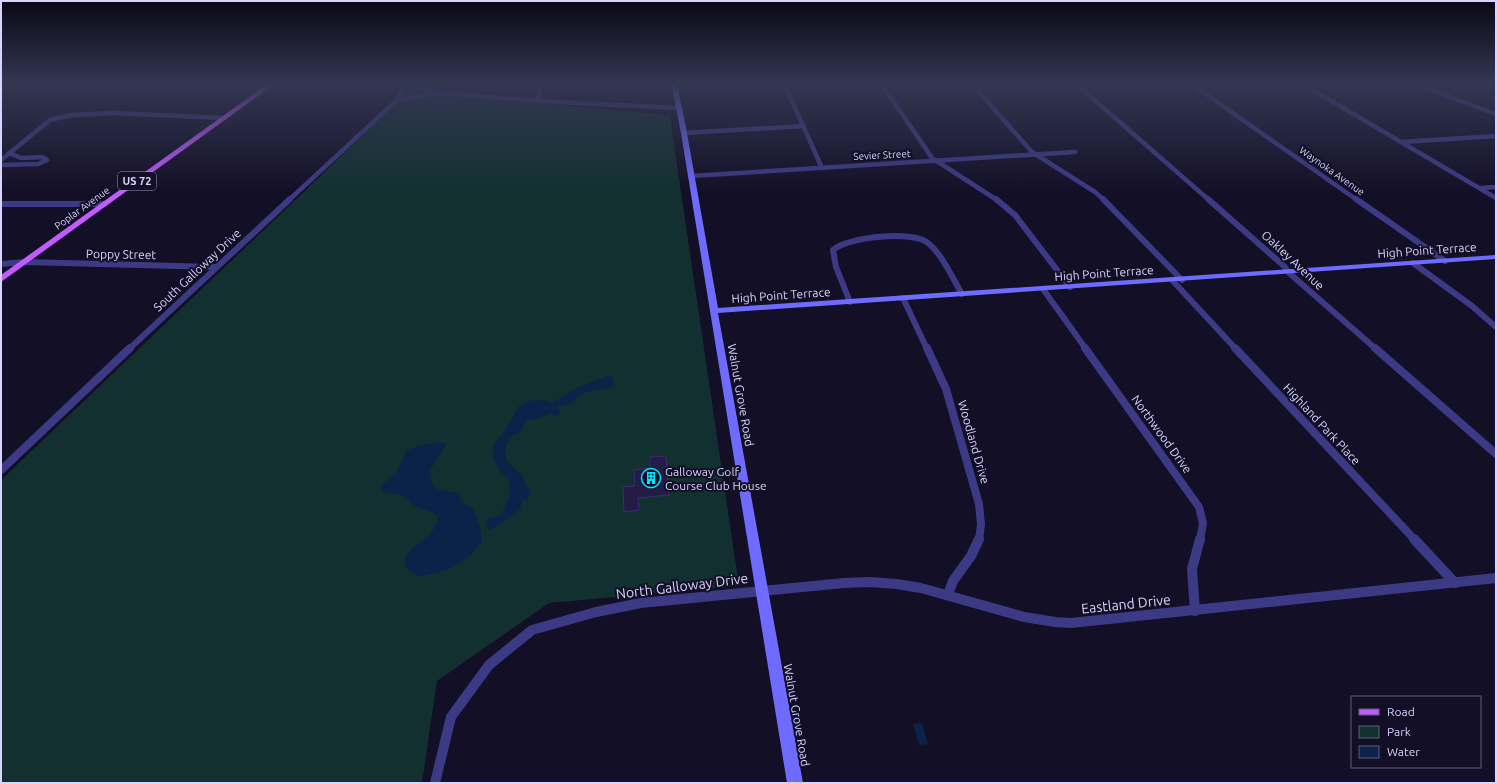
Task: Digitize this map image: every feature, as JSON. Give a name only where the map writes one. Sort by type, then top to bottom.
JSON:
[{"type":"main road","name":"Poplar Avenue","points":[[1,279],[222,120]]},
{"type":"main road","name":"Walnut Grove Road","points":[[682,120],[795,783]]},
{"type":"main road","name":"High Point Terrace","points":[[714,311],[1182,280],[1496,257]]},
{"type":"street","points":[[1,160],[52,120]]},
{"type":"street","name":"South Galloway Drive","points":[[1,470],[216,267],[376,120]]},
{"type":"street","points":[[799,120],[822,168]]},
{"type":"street","points":[[906,120],[932,158],[991,194],[1010,210],[1070,287]]},
{"type":"street","points":[[1004,120],[1036,155],[1095,192],[1107,202],[1182,280]]},
{"type":"street","name":"Oakley Avenue","points":[[1117,120],[1496,454]]},
{"type":"street","name":"Waynoka Avenue","points":[[1242,120],[1444,261]]},
{"type":"street","points":[[1363,120],[1496,198]]},
{"type":"street","points":[[684,133],[802,126]]},
{"type":"street","points":[[1401,142],[1496,136]]},
{"type":"street","name":"Sevier Street","points":[[691,176],[1075,152]]},
{"type":"street","points":[[1,166],[38,164],[47,160],[42,157],[21,158],[10,153]]},
{"type":"street","points":[[1480,188],[1496,187]]},
{"type":"street","points":[[1,204],[104,204]]},
{"type":"street","points":[[850,302],[832,251],[837,245],[851,241],[904,237],[925,240],[935,249],[962,294]]},
{"type":"street","name":"Poppy Street","points":[[1,264],[25,262],[216,267]]},
{"type":"street","points":[[1413,263],[1472,306],[1496,327]]},
{"type":"street","name":"Highland Park Place","points":[[1172,280],[1455,583]]},
{"type":"street","name":"Northwood Drive","points":[[1044,289],[1199,507],[1204,523],[1192,565],[1195,611]]},
{"type":"street","name":"Woodland Drive","points":[[903,298],[944,383],[978,504],[981,525],[978,542],[971,556],[955,576],[948,594]]},
{"type":"street","name":"Eastland Drive","points":[[763,591],[871,582],[911,585],[948,594],[1023,617],[1056,624],[1195,611],[1496,578]]},
{"type":"street","name":"North Galloway Drive","points":[[435,783],[451,717],[489,666],[532,630],[596,612],[641,603],[763,591]]},
{"type":"green space","points":[[380,120],[670,120],[739,586],[549,603],[437,681],[422,783],[1,783],[1,480]]},
{"type":"water","points":[[607,376],[612,377],[614,382],[613,387],[585,392],[577,397],[572,403],[557,407],[560,411],[559,415],[555,416],[550,414],[537,419],[526,420],[520,432],[515,434],[509,440],[505,452],[507,462],[522,475],[527,486],[531,490],[527,499],[522,500],[519,510],[489,530],[485,523],[489,518],[501,515],[511,494],[509,491],[510,480],[497,467],[493,457],[493,447],[498,439],[502,437],[513,419],[516,410],[524,403],[534,400],[544,400],[552,403],[579,387]]},
{"type":"water","points":[[440,442],[446,446],[438,456],[430,471],[431,481],[436,489],[456,493],[465,504],[474,510],[481,531],[482,542],[471,555],[453,567],[423,576],[416,575],[405,567],[405,559],[414,547],[432,531],[436,524],[437,516],[416,507],[402,495],[383,492],[381,490],[381,486],[398,470],[406,451],[418,446]]},
{"type":"water","points":[[922,723],[928,744],[919,745],[913,724]]},
{"type":"building","name":"Galloway Golf Course Club House","points":[[666,456],[669,495],[638,498],[639,510],[624,512],[623,487],[635,486],[634,470],[650,468],[650,457]]},
{"type":"place","name":"Galloway Golf Course Club House","points":[[651,478]]}]
